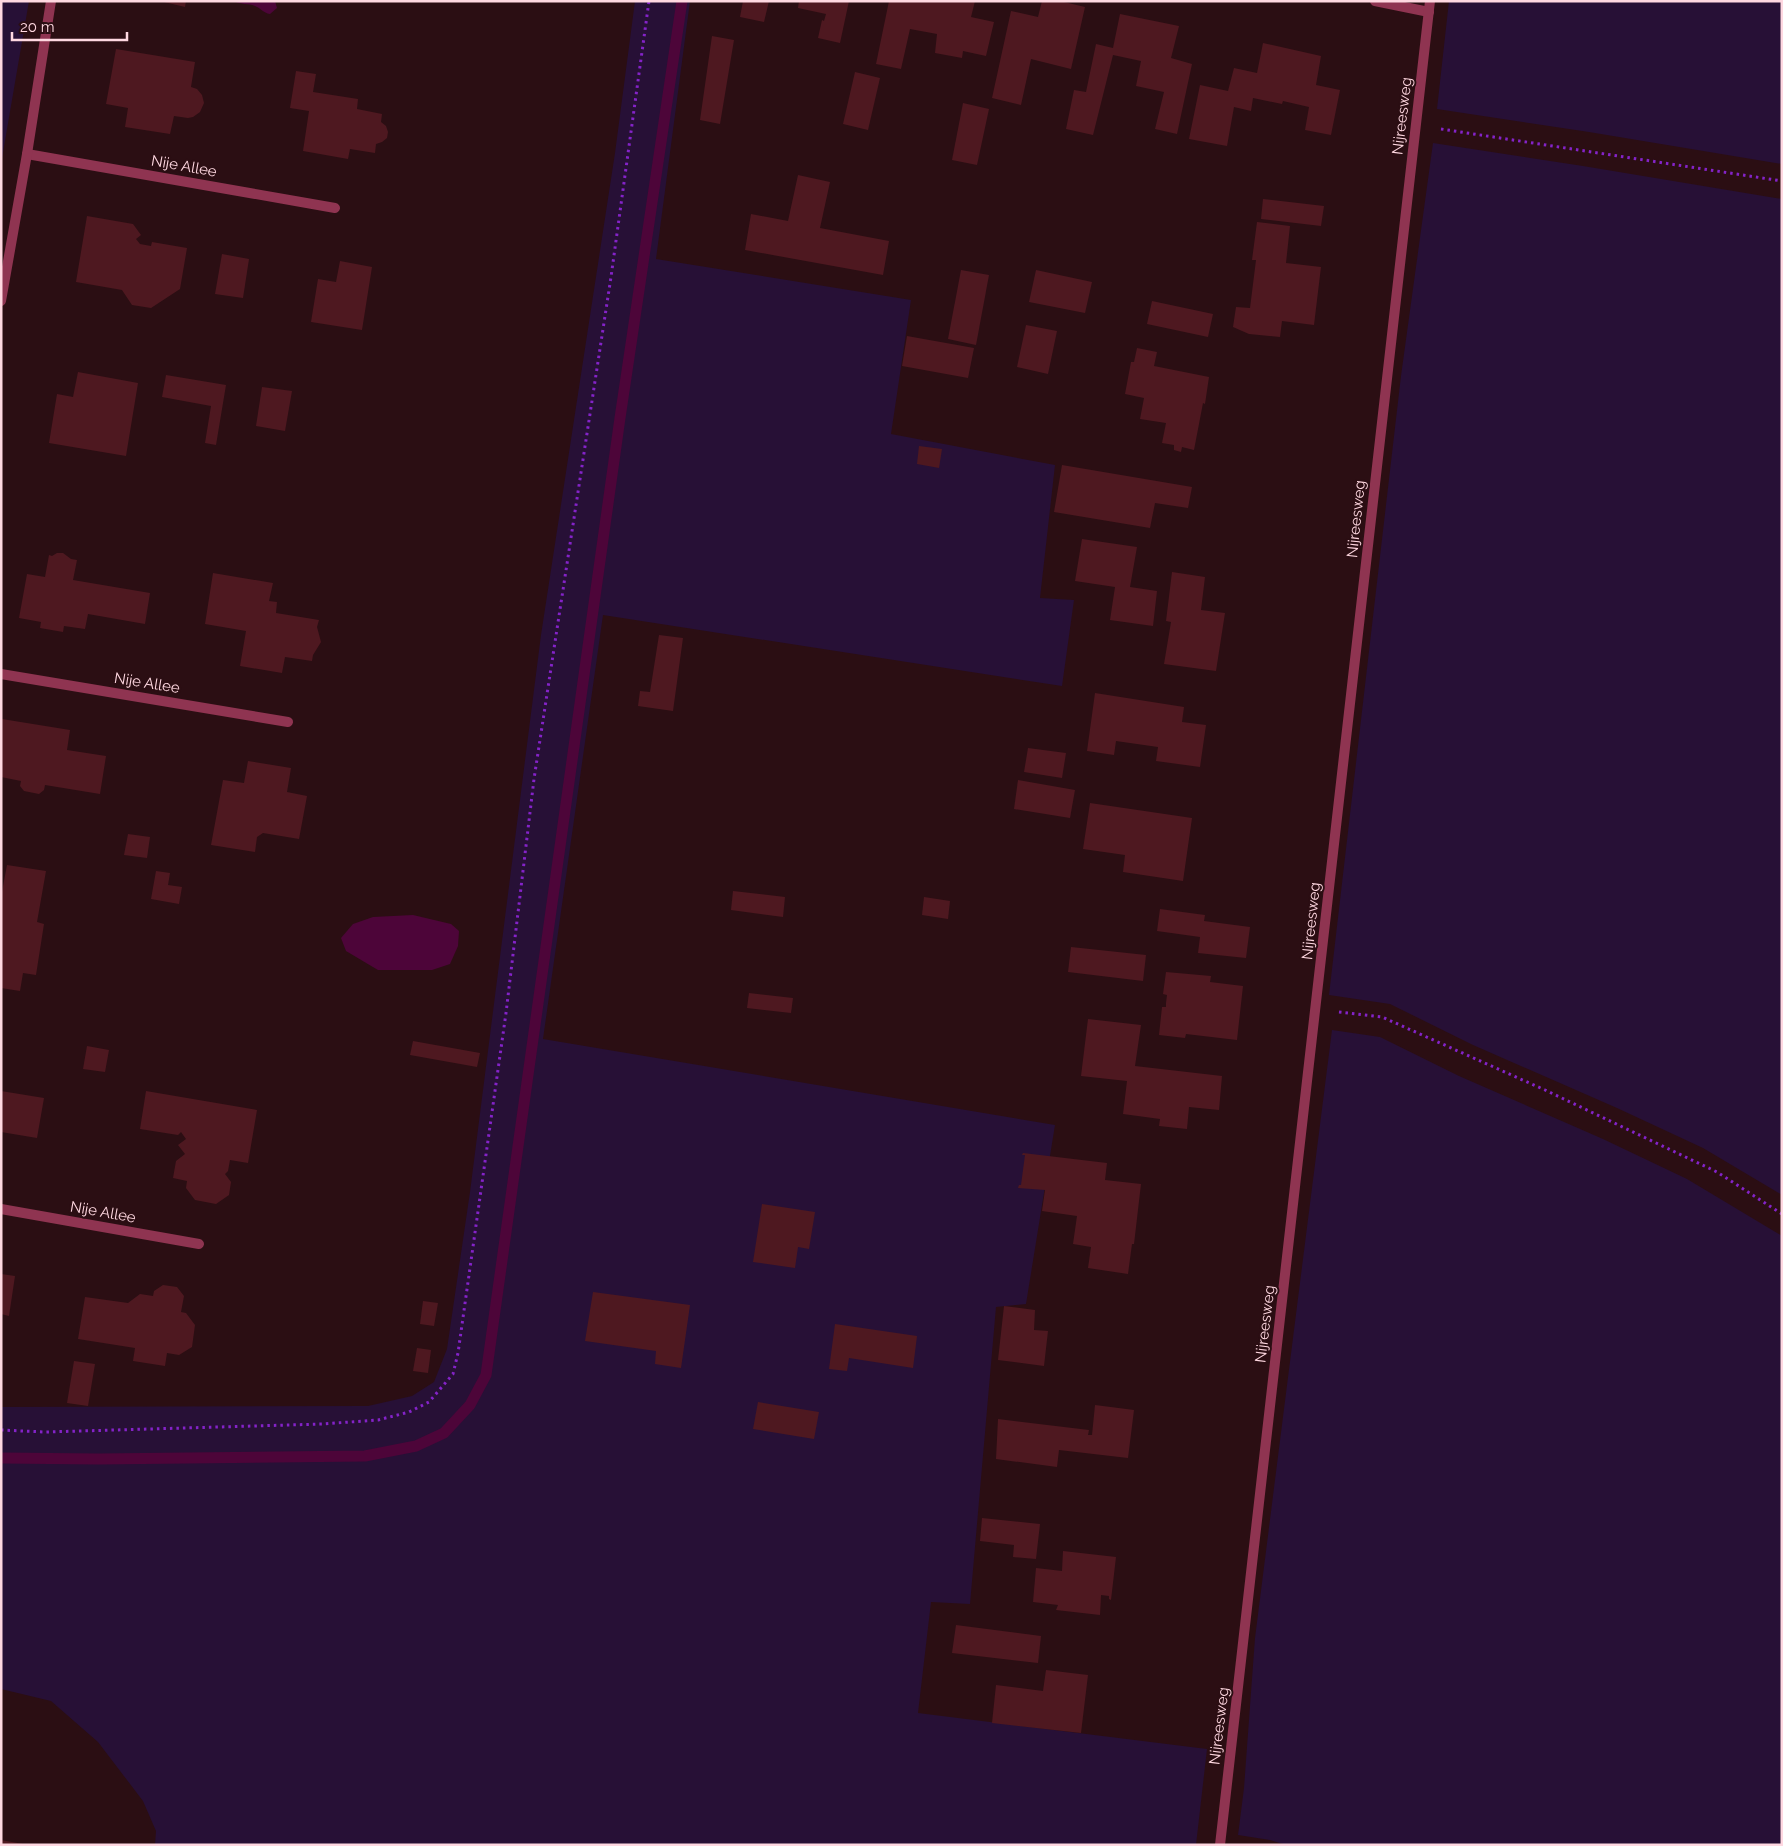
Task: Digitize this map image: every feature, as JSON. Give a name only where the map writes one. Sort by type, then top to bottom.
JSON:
[{"type":"street","points":[[1,301],[51,1]]},
{"type":"street","points":[[1375,1],[1429,12]]},
{"type":"street","name":"Nijreesweg","points":[[1220,1845],[1430,1]]},
{"type":"street","name":"Nije Allee","points":[[27,154],[335,208]]},
{"type":"street","name":"Nije Allee","points":[[1,674],[288,722]]},
{"type":"street","name":"Nije Allee","points":[[1,1209],[199,1244]]},
{"type":"path","points":[[1,1430],[44,1432],[322,1424],[378,1420],[410,1412],[429,1402],[453,1374],[460,1344],[504,1023],[534,779],[611,277],[649,1]]},
{"type":"path","points":[[1416,125],[1782,181]]},
{"type":"path","points":[[1316,1009],[1382,1017],[1546,1090],[1717,1172],[1782,1214]]},
{"type":"shaded area","points":[[1,1],[29,1],[1,164]]},
{"type":"shaded area","points":[[234,1],[275,1],[277,8],[270,14],[255,6]]},
{"type":"shaded area","points":[[635,1],[690,1],[656,259],[911,300],[891,434],[1055,465],[1040,598],[1074,600],[1062,686],[603,615],[543,1039],[1055,1125],[1026,1304],[996,1307],[970,1604],[931,1602],[918,1713],[1207,1749],[1196,1845],[155,1845],[156,1831],[143,1801],[98,1742],[51,1701],[1,1689],[1,1407],[368,1406],[412,1396],[434,1382],[447,1349],[470,1192],[541,635],[615,153]]},
{"type":"shaded area","points":[[1449,1],[1782,1],[1782,164],[1437,109]]},
{"type":"shaded area","points":[[1433,143],[1782,199],[1782,1195],[1703,1148],[1473,1045],[1390,1004],[1329,995],[1401,376]]},
{"type":"shaded area","points":[[413,915],[451,924],[459,931],[458,946],[450,964],[432,970],[378,970],[346,951],[341,938],[353,924],[373,917]]},
{"type":"shaded area","points":[[1332,1030],[1380,1037],[1459,1076],[1603,1139],[1687,1179],[1782,1236],[1782,1845],[1286,1845],[1270,1840],[1238,1835],[1244,1788],[1255,1638]]},
{"type":"building","points":[[160,1],[186,1],[185,7]]},
{"type":"building","points":[[743,1],[769,1],[764,22],[740,17]]},
{"type":"building","points":[[799,1],[849,1],[840,43],[818,38],[822,20],[824,21],[826,14],[798,8]]},
{"type":"building","points":[[889,1],[975,1],[971,17],[994,22],[986,56],[963,51],[962,58],[935,53],[937,34],[910,29],[901,69],[876,64]]},
{"type":"building","points":[[1042,1],[1060,1],[1085,7],[1071,69],[1031,59],[1021,105],[992,98],[1011,11],[1038,17]]},
{"type":"building","points":[[1120,14],[1179,26],[1171,58],[1192,64],[1177,134],[1155,129],[1164,92],[1136,86],[1141,61],[1113,55],[1093,135],[1066,129],[1074,90],[1086,92],[1096,44],[1113,48]]},
{"type":"building","points":[[712,36],[734,40],[720,124],[700,120]]},
{"type":"building","points":[[1263,43],[1321,56],[1316,85],[1340,90],[1331,135],[1305,130],[1309,107],[1283,101],[1282,104],[1253,98],[1251,111],[1234,107],[1227,146],[1189,139],[1200,85],[1228,91],[1234,68],[1257,73]]},
{"type":"building","points":[[116,49],[195,62],[191,87],[197,89],[202,95],[204,103],[200,112],[188,118],[174,116],[170,134],[125,127],[128,108],[106,104]]},
{"type":"building","points":[[296,71],[316,74],[313,92],[358,99],[357,109],[382,114],[381,122],[386,126],[387,138],[376,144],[375,153],[350,149],[348,159],[303,151],[309,111],[290,108]]},
{"type":"building","points":[[855,72],[880,78],[868,130],[843,124]]},
{"type":"building","points":[[963,103],[989,109],[977,165],[952,160]]},
{"type":"building","points":[[798,175],[830,182],[820,228],[889,241],[883,275],[745,250],[751,214],[788,221]]},
{"type":"building","points":[[1263,199],[1324,206],[1321,226],[1261,219]]},
{"type":"building","points":[[87,216],[133,224],[141,235],[136,239],[140,244],[151,246],[152,242],[187,248],[180,289],[151,308],[132,305],[122,290],[76,282]]},
{"type":"building","points":[[1257,222],[1290,226],[1286,263],[1321,267],[1314,325],[1282,321],[1280,337],[1249,334],[1233,327],[1236,307],[1250,308],[1256,260],[1252,260]]},
{"type":"building","points":[[222,254],[249,259],[243,298],[215,294]]},
{"type":"building","points":[[340,261],[372,267],[362,330],[311,322],[318,279],[336,282]]},
{"type":"building","points":[[961,270],[989,275],[976,345],[948,339]]},
{"type":"building","points":[[1036,270],[1092,282],[1085,313],[1029,302]]},
{"type":"building","points":[[1152,301],[1213,314],[1208,337],[1147,324]]},
{"type":"building","points":[[1026,325],[1057,331],[1048,374],[1017,367]]},
{"type":"building","points":[[907,336],[974,348],[968,378],[902,366]]},
{"type":"building","points":[[1137,348],[1157,352],[1154,366],[1209,377],[1205,404],[1203,403],[1194,450],[1182,447],[1181,452],[1174,450],[1174,445],[1162,443],[1166,423],[1140,419],[1144,398],[1125,394],[1131,362],[1134,362]]},
{"type":"building","points":[[78,372],[138,383],[126,456],[49,443],[57,394],[73,397]]},
{"type":"building","points":[[166,375],[226,385],[216,445],[205,443],[211,406],[162,397]]},
{"type":"building","points":[[262,387],[292,391],[285,431],[256,426]]},
{"type":"building","points":[[919,446],[942,449],[939,468],[917,464]]},
{"type":"building","points":[[1062,465],[1192,487],[1188,508],[1155,503],[1150,528],[1054,512]]},
{"type":"building","points":[[1082,539],[1137,547],[1130,587],[1157,591],[1153,626],[1110,620],[1115,587],[1075,581]]},
{"type":"building","points":[[57,553],[63,553],[71,559],[77,560],[73,580],[150,593],[145,624],[88,614],[85,629],[64,626],[63,632],[40,628],[41,622],[19,618],[27,574],[45,577],[49,555],[52,556]]},
{"type":"building","points":[[1172,572],[1205,577],[1201,610],[1225,613],[1216,671],[1164,664],[1171,622],[1166,621]]},
{"type":"building","points":[[213,573],[273,583],[269,601],[277,602],[276,613],[319,620],[317,627],[321,642],[313,655],[312,661],[285,657],[282,673],[240,666],[246,631],[205,624]]},
{"type":"building","points":[[659,635],[683,638],[673,711],[638,706],[640,691],[650,692]]},
{"type":"building","points":[[1095,693],[1184,707],[1182,722],[1206,725],[1200,767],[1156,761],[1158,747],[1116,741],[1114,755],[1087,751]]},
{"type":"building","points":[[2,719],[70,730],[67,750],[106,756],[100,794],[45,785],[44,790],[39,794],[24,791],[20,786],[21,781],[1,777]]},
{"type":"building","points":[[1028,748],[1066,753],[1062,778],[1024,772]]},
{"type":"building","points":[[248,761],[291,768],[287,792],[307,796],[299,839],[263,833],[257,837],[255,852],[211,845],[223,780],[244,783]]},
{"type":"building","points":[[1018,780],[1075,790],[1070,818],[1014,809]]},
{"type":"building","points":[[1090,803],[1192,818],[1183,881],[1123,872],[1125,855],[1083,849]]},
{"type":"building","points":[[128,834],[150,837],[147,858],[124,855]]},
{"type":"building","points":[[7,865],[46,871],[37,922],[44,924],[36,975],[23,973],[20,991],[1,988],[1,897]]},
{"type":"building","points":[[156,871],[170,873],[168,885],[182,887],[179,904],[151,899]]},
{"type":"building","points":[[733,891],[785,897],[783,917],[731,910]]},
{"type":"building","points":[[924,897],[950,901],[948,919],[922,915]]},
{"type":"building","points":[[1160,909],[1205,915],[1204,921],[1250,927],[1246,958],[1198,953],[1200,937],[1157,931]]},
{"type":"building","points":[[1071,947],[1146,955],[1143,981],[1068,972]]},
{"type":"building","points":[[1166,972],[1211,976],[1210,982],[1243,986],[1237,1040],[1186,1034],[1185,1038],[1159,1035],[1162,1007],[1166,1007],[1167,995],[1163,994]]},
{"type":"building","points":[[749,993],[793,998],[791,1013],[747,1008]]},
{"type":"building","points":[[1088,1019],[1141,1025],[1135,1066],[1222,1076],[1219,1110],[1189,1107],[1187,1129],[1159,1126],[1160,1119],[1123,1114],[1127,1081],[1081,1076]]},
{"type":"building","points":[[413,1041],[480,1053],[477,1067],[410,1055]]},
{"type":"building","points":[[87,1046],[109,1050],[105,1072],[83,1069]]},
{"type":"building","points":[[1,1091],[44,1098],[37,1138],[1,1132]]},
{"type":"building","points":[[146,1091],[257,1110],[248,1163],[230,1160],[228,1171],[225,1174],[231,1182],[229,1195],[216,1204],[195,1200],[186,1188],[187,1181],[173,1178],[176,1161],[185,1154],[178,1145],[186,1139],[181,1132],[178,1135],[140,1129]]},
{"type":"building","points":[[1023,1153],[1107,1163],[1105,1180],[1141,1184],[1134,1244],[1132,1244],[1128,1274],[1088,1268],[1091,1247],[1073,1244],[1077,1216],[1042,1211],[1045,1190],[1018,1188],[1021,1185],[1025,1155],[1022,1155]]},
{"type":"building","points":[[762,1204],[815,1212],[809,1249],[798,1247],[795,1268],[753,1262]]},
{"type":"building","points":[[1,1274],[15,1276],[9,1316],[1,1314]]},
{"type":"building","points":[[163,1285],[177,1287],[184,1296],[181,1312],[186,1313],[195,1325],[192,1347],[179,1355],[167,1353],[165,1366],[133,1361],[135,1348],[78,1339],[85,1297],[128,1303],[140,1294],[153,1296],[154,1291]]},
{"type":"building","points":[[593,1292],[690,1305],[681,1368],[655,1364],[656,1351],[585,1341]]},
{"type":"building","points":[[423,1301],[438,1303],[434,1326],[420,1324]]},
{"type":"building","points":[[1004,1306],[1035,1310],[1034,1330],[1048,1331],[1044,1366],[998,1360]]},
{"type":"building","points":[[835,1324],[917,1336],[913,1368],[849,1358],[847,1371],[829,1369]]},
{"type":"building","points":[[417,1348],[431,1350],[428,1373],[413,1371]]},
{"type":"building","points":[[74,1361],[95,1364],[88,1406],[67,1403]]},
{"type":"building","points":[[758,1402],[819,1412],[814,1439],[753,1429]]},
{"type":"building","points":[[1095,1405],[1134,1410],[1128,1458],[1059,1450],[1057,1467],[996,1459],[998,1419],[1089,1430],[1088,1435],[1092,1435]]},
{"type":"building","points":[[982,1518],[1040,1524],[1036,1559],[1013,1557],[1014,1545],[980,1541]]},
{"type":"building","points":[[1063,1551],[1116,1557],[1111,1600],[1109,1596],[1101,1595],[1100,1615],[1056,1610],[1058,1605],[1033,1602],[1036,1568],[1062,1571]]},
{"type":"building","points":[[956,1625],[1041,1636],[1038,1663],[952,1653]]},
{"type":"building","points":[[1046,1670],[1088,1675],[1081,1733],[992,1723],[996,1685],[1043,1691]]},
{"type":"building","points":[[1,1840],[23,1844],[23,1845],[1,1845]]},
{"type":"waterway","points":[[1,1458],[98,1459],[365,1456],[416,1446],[444,1433],[470,1405],[486,1375],[620,418],[682,1]]}]
